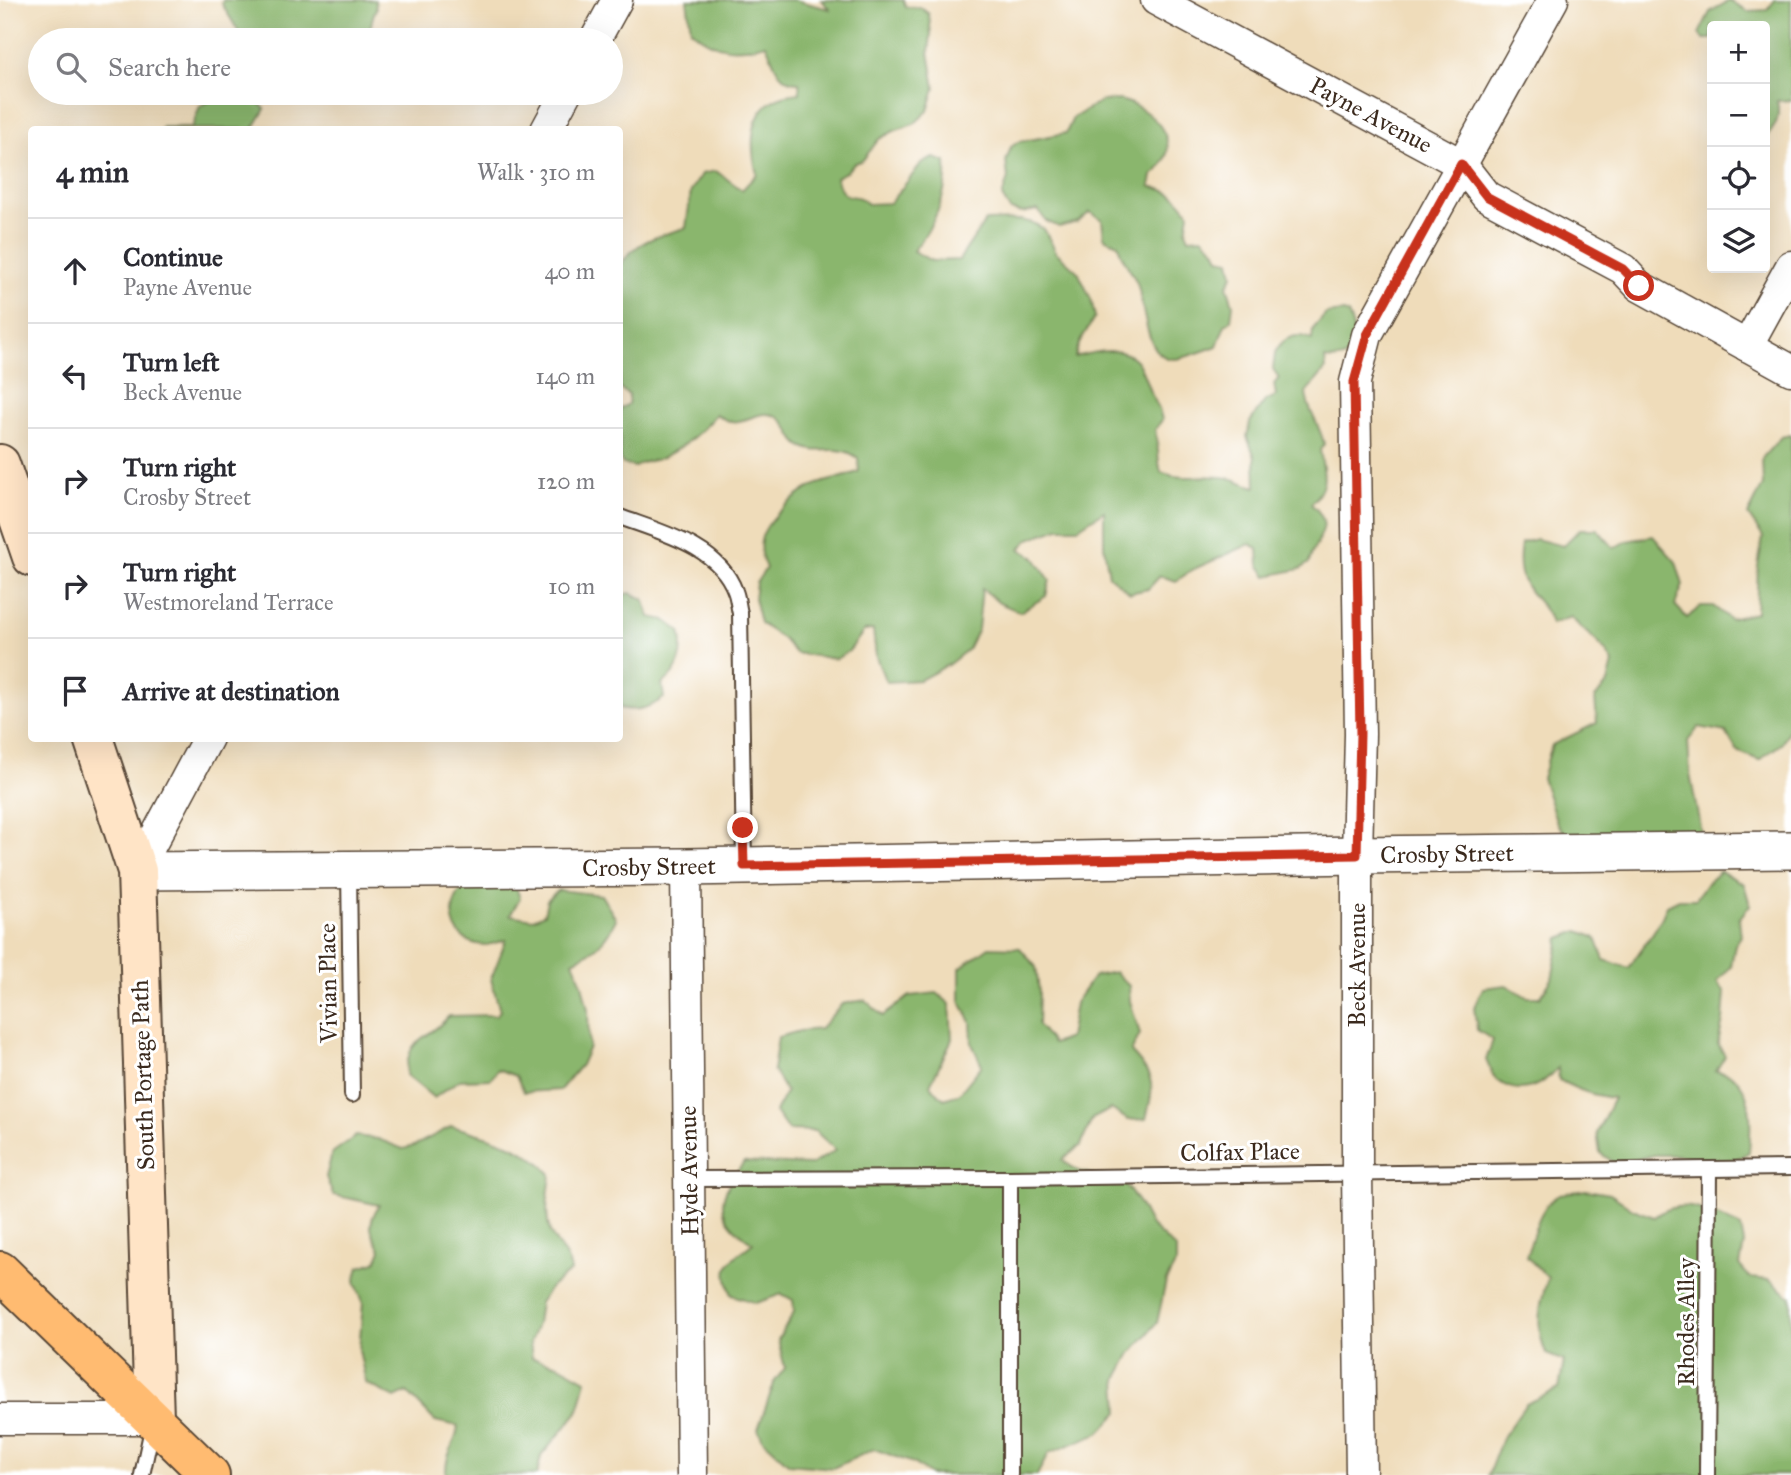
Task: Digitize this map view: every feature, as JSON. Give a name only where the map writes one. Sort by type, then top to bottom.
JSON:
[{"type":"main road","points":[[0,464],[28,545]]},
{"type":"main road","name":"South Portage Path","points":[[94,742],[137,871],[154,1419]]},
{"type":"main road","points":[[0,1271],[210,1475]]},
{"type":"street","points":[[602,28],[617,0]]},
{"type":"street","name":"Payne Avenue","points":[[1156,0],[1461,164],[1486,196],[1623,269],[1639,286],[1791,370]]},
{"type":"street","name":"Beck Avenue","points":[[1361,1475],[1357,1173],[1357,855],[1360,734],[1354,382],[1367,335],[1553,0]]},
{"type":"street","points":[[548,126],[560,105]]},
{"type":"street","points":[[1747,346],[1791,266]]},
{"type":"street","points":[[137,871],[206,742]]},
{"type":"street","name":"Crosby Street","points":[[137,871],[686,867],[1791,850]]},
{"type":"street","name":"Hyde Avenue","points":[[686,867],[692,1475]]},
{"type":"street","points":[[0,1419],[154,1419]]},
{"type":"lane","points":[[623,518],[689,544],[717,564],[735,590],[740,613],[744,866]]},
{"type":"lane","name":"Vivian Place","points":[[349,871],[352,1095]]},
{"type":"lane","name":"Colfax Place","points":[[689,1179],[1010,1178],[1791,1168]]},
{"type":"lane","name":"Rhodes Alley","points":[[1707,1475],[1709,1170]]},
{"type":"lane","points":[[1010,1178],[1010,1475]]},
{"type":"lane","points":[[142,1475],[154,1419]]},
{"type":"green space","points":[[223,0],[375,0],[376,9],[370,28],[236,28],[222,4]]},
{"type":"green space","points":[[687,0],[795,0],[829,9],[822,0],[903,0],[906,7],[921,8],[929,14],[929,52],[935,88],[928,111],[914,124],[879,139],[863,160],[836,177],[839,186],[846,195],[858,197],[868,204],[890,203],[921,163],[934,158],[946,162],[945,186],[938,210],[913,251],[932,261],[959,260],[985,221],[1020,220],[1044,229],[1056,252],[1078,272],[1091,299],[1095,317],[1075,357],[1117,351],[1132,357],[1138,363],[1161,415],[1162,420],[1155,430],[1161,472],[1187,477],[1229,478],[1256,487],[1255,457],[1247,437],[1250,422],[1265,401],[1276,396],[1274,384],[1279,378],[1273,369],[1276,351],[1283,342],[1292,337],[1302,336],[1312,340],[1313,329],[1326,314],[1348,314],[1353,331],[1353,347],[1344,357],[1325,359],[1326,369],[1306,393],[1324,444],[1320,450],[1323,485],[1311,504],[1319,512],[1324,526],[1309,563],[1300,569],[1267,576],[1259,565],[1258,548],[1250,544],[1194,569],[1176,581],[1160,576],[1148,589],[1130,593],[1109,576],[1104,546],[1104,511],[1078,528],[1059,528],[1029,539],[1020,549],[1034,557],[1050,580],[1046,596],[1020,612],[999,603],[982,588],[978,629],[968,649],[948,665],[920,680],[886,682],[876,657],[873,630],[864,631],[849,651],[836,659],[795,653],[783,639],[760,623],[754,598],[756,583],[766,568],[760,545],[763,533],[782,509],[806,490],[859,471],[858,458],[843,451],[813,450],[801,446],[783,421],[773,415],[732,421],[716,414],[693,438],[661,458],[635,467],[623,464],[623,407],[628,404],[629,395],[623,391],[623,262],[641,245],[686,228],[691,191],[702,174],[716,171],[742,190],[757,174],[753,145],[757,120],[772,101],[800,93],[799,82],[781,75],[766,44],[726,48],[709,42],[691,30]]},
{"type":"green space","points":[[1775,0],[1791,0],[1791,100],[1777,101],[1777,121],[1770,131],[1770,21],[1707,21],[1707,39],[1699,34],[1710,12],[1729,1],[1748,11],[1767,10]]},
{"type":"green space","points":[[1120,100],[1145,111],[1163,130],[1167,141],[1167,153],[1152,176],[1150,186],[1173,195],[1185,207],[1189,213],[1186,231],[1189,238],[1202,237],[1215,249],[1219,258],[1230,260],[1233,275],[1227,286],[1233,304],[1231,320],[1225,325],[1217,346],[1181,358],[1169,359],[1153,344],[1137,283],[1121,255],[1118,244],[1104,238],[1102,220],[1090,212],[1078,222],[1059,227],[1046,221],[1038,210],[1021,213],[1010,210],[1002,197],[1008,178],[1006,161],[1011,147],[1018,142],[1066,133],[1073,118],[1102,101]]},
{"type":"green space","points":[[261,105],[265,109],[255,126],[192,126],[200,106]]},
{"type":"green space","points":[[1791,435],[1791,726],[1782,743],[1759,760],[1737,751],[1726,732],[1699,727],[1688,741],[1690,774],[1702,837],[1570,840],[1557,823],[1542,778],[1552,745],[1597,723],[1595,698],[1608,683],[1613,663],[1599,643],[1571,617],[1551,624],[1522,577],[1521,543],[1536,539],[1563,546],[1580,529],[1597,529],[1614,548],[1627,541],[1653,536],[1676,562],[1683,585],[1675,605],[1687,618],[1701,606],[1713,606],[1730,619],[1756,613],[1758,566],[1763,537],[1748,515],[1763,485],[1762,458],[1781,437]]},
{"type":"green space","points":[[630,593],[644,599],[650,617],[665,620],[680,631],[682,646],[677,667],[662,684],[664,698],[648,707],[632,710],[623,708],[623,595]]},
{"type":"green space","points":[[1720,871],[1744,884],[1750,905],[1739,919],[1741,936],[1735,945],[1731,966],[1717,982],[1725,992],[1718,1044],[1725,1056],[1716,1071],[1733,1076],[1745,1091],[1750,1111],[1749,1152],[1729,1164],[1677,1155],[1654,1155],[1616,1164],[1600,1153],[1597,1133],[1614,1098],[1586,1092],[1559,1080],[1558,1068],[1545,1080],[1530,1087],[1522,1089],[1505,1085],[1495,1078],[1486,1060],[1493,1040],[1477,1030],[1474,1007],[1483,988],[1506,985],[1527,997],[1540,997],[1552,979],[1560,938],[1579,931],[1596,938],[1604,960],[1629,968],[1655,930],[1667,905],[1679,899],[1696,899]]},
{"type":"green space","points":[[477,877],[513,880],[520,898],[510,915],[533,919],[544,914],[547,900],[558,890],[601,895],[616,919],[599,944],[573,961],[588,1010],[589,1047],[581,1065],[560,1090],[524,1092],[516,1076],[498,1069],[491,1079],[459,1080],[434,1098],[406,1075],[407,1062],[414,1045],[449,1016],[496,1015],[500,1011],[491,979],[506,940],[488,945],[466,940],[455,927],[453,919],[455,901],[460,892]]},
{"type":"green space","points":[[989,947],[1020,948],[1036,967],[1039,991],[1038,1025],[1053,1044],[1069,1038],[1075,1003],[1094,976],[1115,972],[1129,986],[1130,1001],[1140,1034],[1131,1052],[1145,1069],[1151,1083],[1146,1119],[1128,1120],[1111,1109],[1092,1119],[1081,1145],[1062,1160],[1078,1171],[1123,1182],[1139,1203],[1151,1226],[1176,1249],[1176,1263],[1166,1281],[1157,1323],[1131,1353],[1117,1379],[1119,1412],[1099,1433],[1049,1453],[1037,1475],[930,1475],[913,1463],[874,1449],[833,1468],[789,1464],[763,1440],[758,1429],[775,1381],[785,1368],[778,1340],[794,1312],[793,1300],[782,1294],[756,1303],[732,1295],[726,1276],[729,1265],[753,1243],[731,1224],[723,1206],[728,1186],[744,1162],[810,1165],[836,1150],[815,1131],[788,1130],[775,1112],[786,1092],[773,1070],[778,1037],[820,1029],[842,1004],[865,1000],[883,1016],[910,996],[937,993],[950,1004],[952,1039],[930,1085],[944,1099],[959,1094],[982,1065],[972,1044],[971,1022],[960,1000],[960,968]]},
{"type":"green space","points":[[452,1126],[518,1149],[551,1174],[548,1224],[571,1271],[551,1287],[540,1302],[537,1324],[530,1342],[532,1358],[559,1365],[586,1380],[578,1412],[541,1456],[537,1475],[446,1475],[447,1460],[458,1426],[435,1421],[407,1392],[395,1398],[366,1383],[359,1350],[363,1302],[355,1281],[359,1267],[376,1262],[381,1250],[371,1228],[379,1205],[333,1195],[326,1177],[332,1153],[356,1136],[378,1139],[403,1149]]},
{"type":"green space","points":[[1586,1190],[1610,1194],[1633,1209],[1654,1217],[1676,1207],[1698,1208],[1741,1227],[1744,1243],[1740,1266],[1750,1278],[1769,1280],[1791,1297],[1791,1475],[1488,1475],[1503,1436],[1526,1404],[1559,1389],[1564,1361],[1546,1354],[1539,1325],[1542,1297],[1548,1278],[1526,1256],[1540,1216],[1550,1202],[1560,1195]]},
{"type":"route","points":[[743,828],[744,866],[1357,855],[1360,734],[1354,382],[1367,335],[1461,164],[1486,196],[1623,269],[1639,286]]}]
